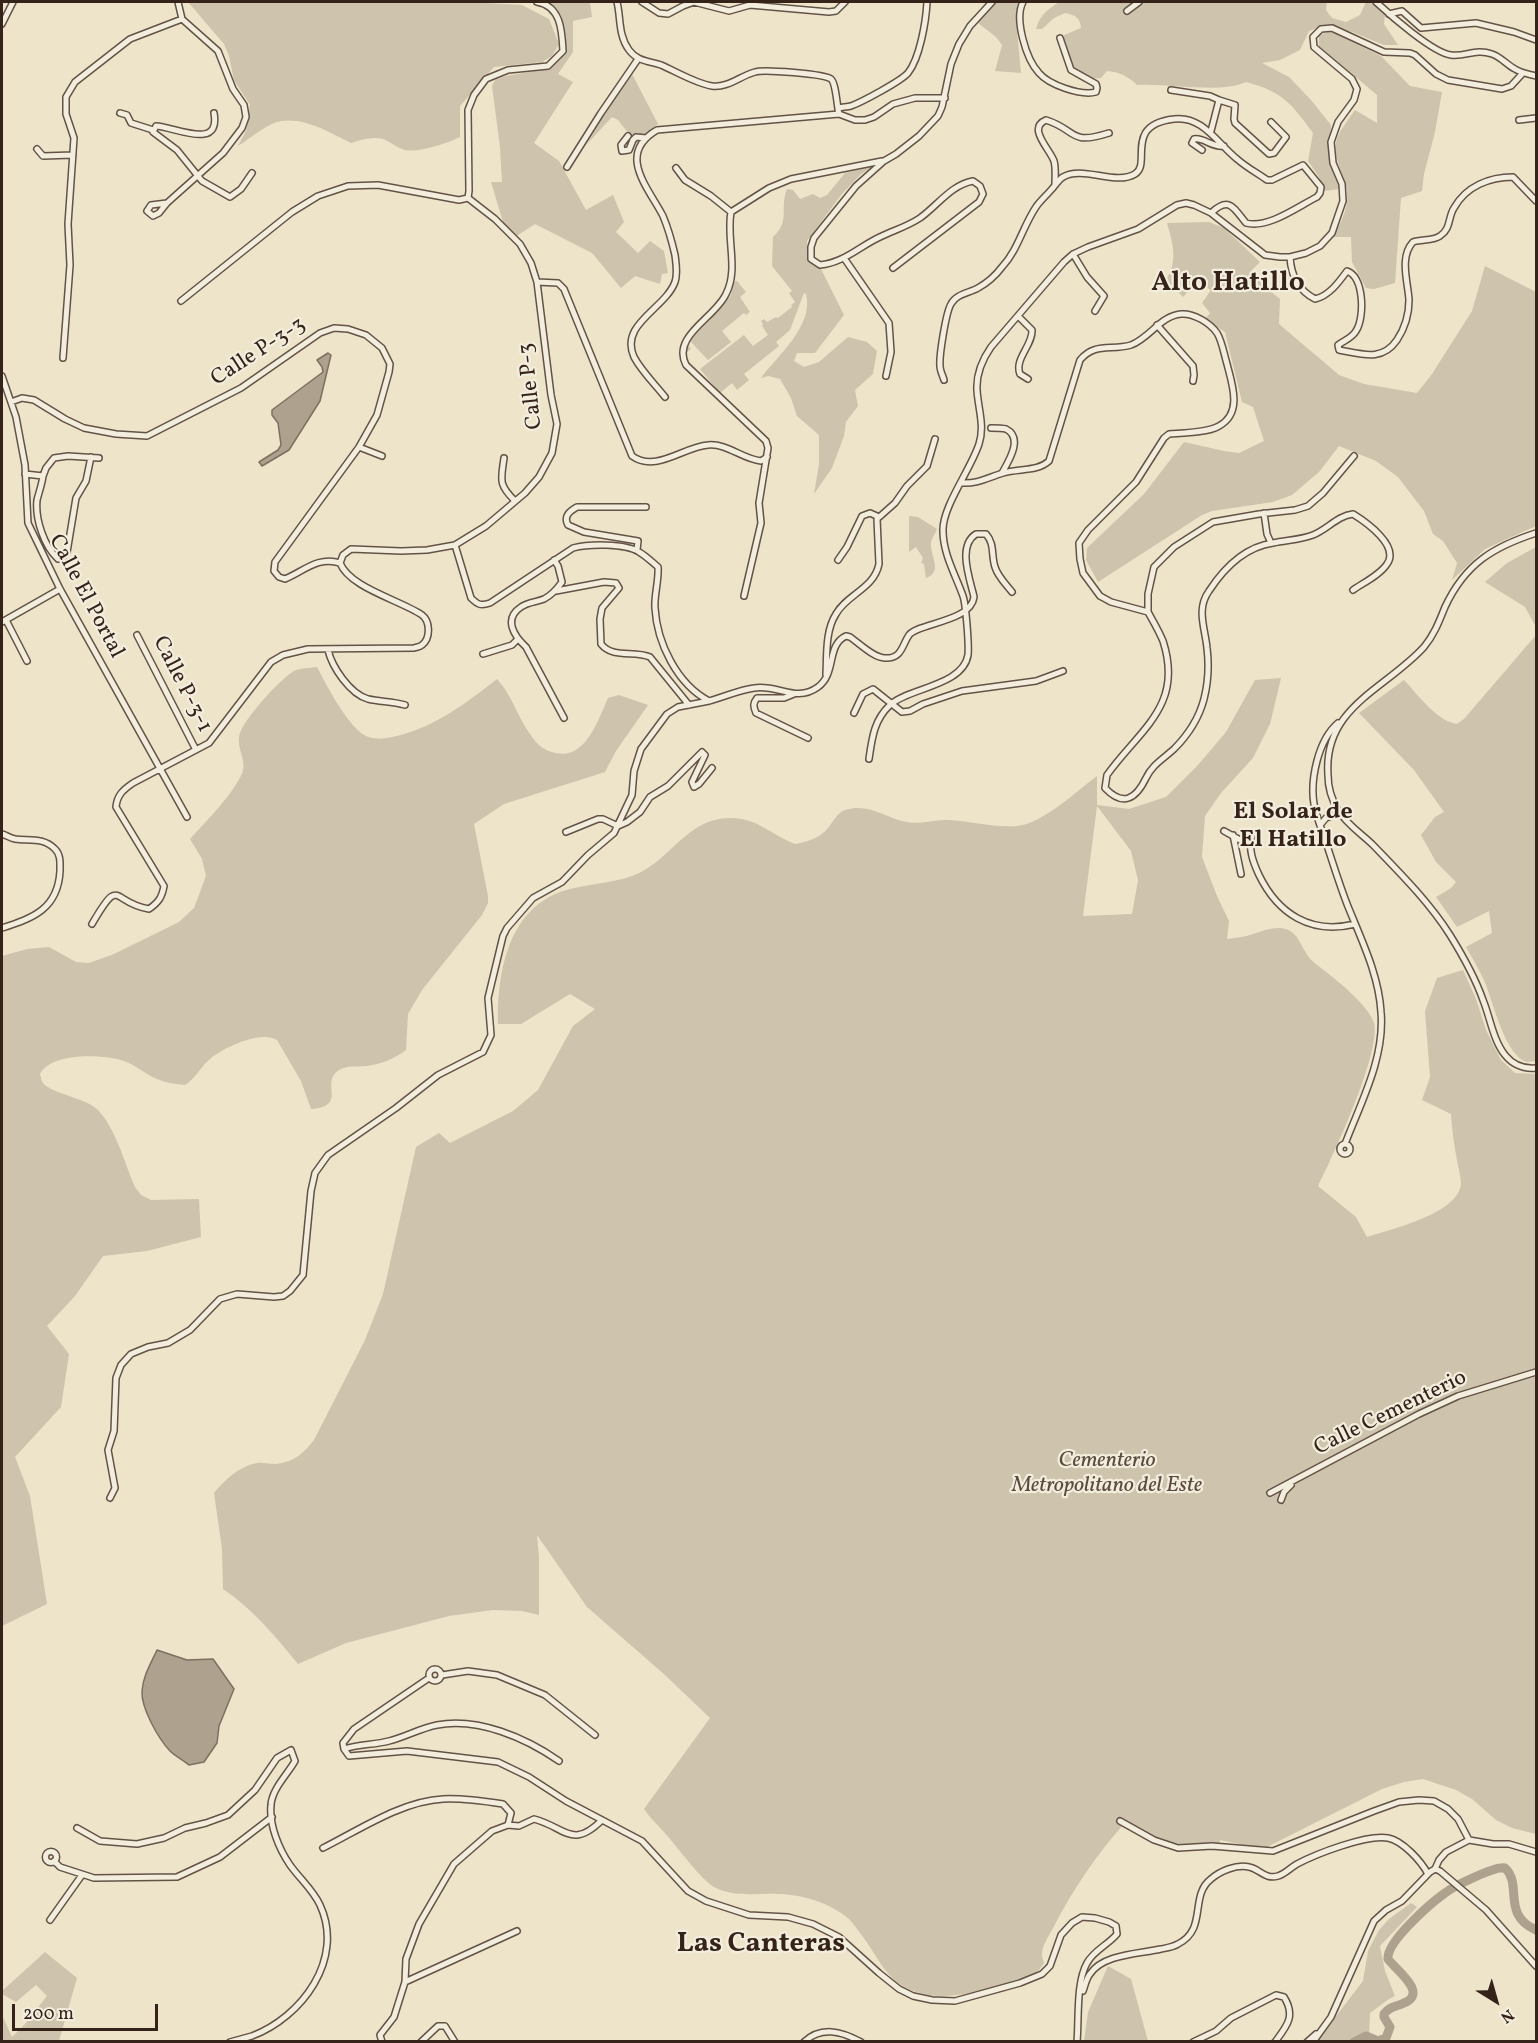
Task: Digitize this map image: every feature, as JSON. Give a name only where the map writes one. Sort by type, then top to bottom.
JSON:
[{"type":"street","points":[[2,24],[13,2]]},
{"type":"street","points":[[167,203],[223,153],[242,128],[246,117],[244,105],[233,89],[218,51],[182,19],[178,2]]},
{"type":"street","points":[[181,301],[292,212],[318,196],[348,186],[378,184],[459,200],[468,198],[470,191],[468,110],[474,95],[486,79],[508,70],[549,66],[563,51],[562,26],[559,19],[549,6],[537,2]]},
{"type":"street","points":[[617,2],[621,34],[628,49],[638,59],[658,64],[712,86],[732,83],[760,70],[814,74],[830,78],[834,83],[838,111]]},
{"type":"street","points":[[642,2],[659,13],[668,14],[694,2],[729,11],[750,5],[830,12],[836,11],[844,2]]},
{"type":"street","points":[[665,397],[639,365],[632,349],[631,339],[636,327],[670,293],[676,280],[677,268],[672,242],[663,217],[638,172],[637,155],[646,138],[657,130],[838,111],[852,106],[908,73],[916,57],[927,2]]},
{"type":"street","points":[[892,268],[979,202],[982,194],[980,186],[973,181],[965,183],[947,194],[923,216],[909,225],[881,236],[844,258],[826,264],[815,263],[810,254],[814,238],[856,186],[930,126],[942,107],[951,64],[959,44],[970,26],[992,2]]},
{"type":"street","points":[[1023,2],[1020,6],[1023,38],[1030,61],[1040,75],[1068,90],[1096,92],[1096,84],[1071,70],[1060,38]]},
{"type":"street","points":[[1127,11],[1139,2]]},
{"type":"street","points":[[1376,2],[1389,14],[1446,54],[1484,52],[1498,56],[1511,67],[1536,76]]},
{"type":"street","points":[[1389,14],[1402,11],[1421,28],[1476,23],[1536,40]]},
{"type":"street","points":[[63,358],[70,265],[68,224],[74,138],[66,114],[66,97],[75,82],[130,39],[182,19]]},
{"type":"street","points":[[869,759],[872,734],[879,719],[892,704],[939,683],[961,669],[968,657],[964,600],[950,563],[943,532],[944,519],[950,503],[962,483],[980,442],[982,419],[977,389],[982,360],[1064,262],[1073,254],[1138,230],[1177,205],[1186,203],[1211,213],[1265,255],[1290,257],[1320,246],[1332,233],[1343,201],[1342,184],[1333,163],[1331,142],[1338,122],[1354,100],[1357,88],[1352,79],[1314,47],[1313,37],[1321,28],[1332,28],[1384,52],[1415,55],[1436,74],[1448,80],[1502,89],[1514,83],[1522,72]]},
{"type":"street","points":[[567,167],[638,59]]},
{"type":"street","points":[[1171,90],[1210,96],[1235,105],[1235,123],[1269,154],[1274,153],[1286,137],[1271,122]]},
{"type":"street","points":[[838,111],[855,120],[865,120],[874,117],[893,104],[915,98],[945,98]]},
{"type":"street","points":[[1210,131],[1219,100]]},
{"type":"street","points":[[120,113],[127,115],[131,123],[153,130],[177,150],[197,178],[230,197],[241,189],[252,173]]},
{"type":"street","points":[[153,130],[156,126],[188,133],[208,134],[216,121],[214,113]]},
{"type":"street","points":[[944,380],[940,367],[946,321],[951,303],[959,296],[978,288],[1002,268],[1036,207],[1067,175],[1121,178],[1137,173],[1141,169],[1142,160],[1140,142],[1155,124],[1175,118],[1189,121],[1210,131],[1241,163],[1267,180],[1272,180],[1303,165],[1321,187],[1317,197],[1268,222],[1257,225],[1246,223],[1232,206],[1226,204],[1219,205],[1211,213]]},
{"type":"street","points":[[1519,120],[1536,118]]},
{"type":"street","points":[[1055,185],[1056,168],[1038,134],[1040,123],[1046,120],[1052,122],[1080,139],[1109,134]]},
{"type":"street","points":[[628,136],[621,145],[622,151],[628,150],[636,137],[646,138]]},
{"type":"street","points":[[1202,150],[1193,145],[1192,141],[1199,138],[1216,147],[1224,146]]},
{"type":"street","points":[[37,149],[42,156],[73,155]]},
{"type":"street","points":[[731,212],[769,188],[791,179],[884,161]]},
{"type":"street","points":[[676,168],[685,180],[731,212]]},
{"type":"street","points":[[1290,257],[1293,277],[1304,292],[1315,299],[1325,295],[1347,271],[1356,278],[1360,286],[1361,307],[1358,328],[1351,338],[1338,345],[1339,350],[1374,356],[1388,351],[1402,332],[1409,299],[1405,274],[1407,251],[1413,242],[1441,236],[1448,228],[1453,209],[1463,196],[1481,183],[1497,177],[1513,177],[1536,201]]},
{"type":"street","name":"Calle P-3","points":[[340,563],[343,555],[351,549],[401,551],[455,545],[486,526],[525,493],[539,477],[552,453],[557,424],[551,395],[537,282],[531,263],[520,244],[495,219],[468,198]]},
{"type":"street","points":[[731,212],[732,270],[727,293],[717,310],[686,339],[682,348],[682,357],[686,365],[766,441],[768,448],[759,503],[761,523],[744,596]]},
{"type":"street","points":[[1073,254],[1104,296],[1095,311]]},
{"type":"street","points":[[844,258],[889,323],[891,352],[886,376]]},
{"type":"street","points":[[537,282],[558,283],[564,289],[632,456],[639,460],[658,461],[695,447],[710,445],[729,449],[750,460],[761,461],[767,457]]},
{"type":"street","points":[[962,483],[976,483],[1002,473],[1038,468],[1049,460],[1080,360],[1086,352],[1136,343],[1170,317],[1183,314],[1200,318],[1217,333],[1224,352],[1234,392],[1233,408],[1229,417],[1219,426],[1169,435],[1164,438],[1136,482],[1088,530],[1079,543],[1083,573],[1100,596],[1111,602],[1148,612]]},
{"type":"street","points":[[1018,316],[1032,330],[1032,339],[1018,365],[1020,374],[1028,380]]},
{"type":"street","points":[[1157,325],[1193,366],[1193,381]]},
{"type":"street","name":"Calle P-3-3","points":[[11,402],[22,398],[34,399],[84,428],[116,434],[147,436],[241,388],[311,338],[334,328],[348,329],[366,335],[380,345],[390,364],[377,416],[359,447],[275,562],[274,571],[279,578],[285,579],[318,562],[331,560],[340,563]]},
{"type":"street","name":"Calle El Portal","points":[[2,376],[16,417],[25,474],[28,523],[60,589],[187,817]]},
{"type":"street","points":[[991,428],[1005,429],[1012,434],[1014,442],[1012,455],[1002,473]]},
{"type":"street","points":[[826,680],[831,623],[842,606],[865,587],[878,572],[876,522],[927,466],[935,439]]},
{"type":"street","points":[[359,447],[382,456]]},
{"type":"street","points":[[91,458],[86,480],[76,498],[67,552],[62,559],[58,559],[42,532],[37,501],[46,468],[54,458],[68,456],[99,458]]},
{"type":"street","points":[[1353,590],[1387,566],[1391,557],[1389,548],[1381,536],[1353,514],[1344,515],[1322,532],[1304,539],[1256,547],[1229,564],[1207,592],[1202,605],[1202,623],[1207,649],[1207,679],[1198,716],[1189,732],[1149,772],[1141,790],[1135,796],[1123,799],[1113,796],[1105,788],[1107,776],[1162,706],[1170,676],[1162,640],[1148,612],[1148,598],[1154,567],[1174,547],[1213,522],[1308,506],[1323,493],[1354,456]]},
{"type":"street","points":[[504,458],[500,482],[514,501]]},
{"type":"street","points":[[25,474],[43,476]]},
{"type":"street","points":[[638,550],[638,541],[584,532],[568,525],[566,518],[568,512],[577,507],[646,507]]},
{"type":"street","points":[[838,560],[848,547],[862,516],[870,513],[879,517]]},
{"type":"street","points":[[1264,513],[1267,534],[1271,543]]},
{"type":"street","points":[[1345,1144],[1372,1074],[1378,1053],[1382,1015],[1377,982],[1314,806],[1317,767],[1323,745],[1332,729],[1358,703],[1424,647],[1436,629],[1452,594],[1475,564],[1500,546],[1536,533]]},
{"type":"street","points":[[110,1498],[115,1488],[108,1450],[114,1431],[116,1378],[121,1365],[131,1354],[148,1347],[168,1343],[190,1330],[220,1299],[237,1294],[283,1296],[290,1291],[303,1275],[311,1191],[315,1173],[328,1155],[396,1108],[438,1075],[483,1052],[491,1035],[488,998],[507,928],[533,898],[562,882],[588,855],[614,833],[632,795],[634,771],[641,749],[667,714],[678,707],[754,688],[771,688],[795,694],[807,694],[826,680],[835,645],[841,638],[850,637],[876,656],[896,657],[913,631],[947,621],[974,602],[966,555],[968,542],[976,534],[986,534],[989,538],[992,543],[996,571],[1012,592]]},
{"type":"street","points":[[455,545],[471,598],[477,604],[483,605],[490,603],[573,548],[583,546],[626,547],[638,550],[658,567],[654,607],[659,633],[666,650],[684,682],[709,701]]},
{"type":"street","points":[[554,560],[562,582],[556,591],[545,599],[521,607],[512,618],[511,627],[526,647],[564,718]]},
{"type":"street","points":[[92,924],[106,899],[112,895],[120,895],[141,908],[149,909],[163,896],[164,886],[116,807],[117,799],[122,791],[209,742],[271,662],[283,655],[308,649],[414,648],[423,644],[428,635],[428,624],[424,616],[380,595],[349,575],[340,563]]},
{"type":"street","points":[[556,591],[604,582],[616,583],[619,588],[602,608],[600,619],[602,644],[608,651],[644,654],[650,657],[689,705]]},
{"type":"street","points":[[27,661],[4,621],[60,589]]},
{"type":"street","name":"Calle P-3-1","points":[[137,635],[196,750]]},
{"type":"street","points":[[483,654],[512,645],[518,639]]},
{"type":"street","points":[[327,650],[330,661],[356,693],[366,699],[391,700],[405,705]]},
{"type":"street","points":[[854,713],[863,694],[873,689],[902,712],[962,691],[1036,681],[1063,670]]},
{"type":"street","points":[[795,694],[784,698],[758,698],[754,702],[754,708],[756,713],[808,738]]},
{"type":"street","points":[[1341,720],[1329,748],[1327,768],[1332,798],[1339,813],[1419,894],[1444,926],[1477,983],[1497,1041],[1504,1054],[1513,1064],[1536,1068]]},
{"type":"street","points":[[618,826],[640,812],[650,796],[668,786],[702,752],[705,755],[692,782],[694,787],[712,768]]},
{"type":"street","points":[[1320,825],[1329,816],[1339,813]]},
{"type":"street","points":[[566,832],[598,819],[618,826]]},
{"type":"street","points":[[1224,831],[1249,845]]},
{"type":"street","points":[[2,834],[14,839],[29,838],[44,842],[56,850],[61,859],[57,889],[49,903],[29,920],[2,928]]},
{"type":"street","points":[[1233,835],[1240,874]]},
{"type":"street","points":[[1252,835],[1249,845],[1253,862],[1270,895],[1282,908],[1312,925],[1327,928],[1355,924]]},
{"type":"street","name":"Calle Cementerio","points":[[1270,1493],[1419,1414],[1458,1396],[1536,1372]]},
{"type":"street","name":"Calle Cementerio","points":[[1281,1500],[1284,1492],[1296,1479]]},
{"type":"street","points":[[595,1735],[545,1695],[498,1676],[468,1671],[442,1674],[441,1679],[437,1682],[429,1678],[354,1729],[343,1743],[349,1756],[407,1751],[498,1762],[642,1841],[688,1891],[706,1901],[749,1915],[788,1917],[813,1923],[839,1936],[899,1989],[913,1996],[955,2001],[1020,1983],[1042,1974],[1050,1966],[1061,1935],[1072,1923],[1082,1917],[1109,1922],[1116,1926],[1118,1934],[1096,1952],[1087,1964],[1080,1998],[1077,2042]]},
{"type":"street","points":[[344,1749],[387,1742],[439,1725],[460,1724],[514,1736],[537,1746],[559,1761]]},
{"type":"street","points":[[77,1828],[100,1840],[137,1844],[164,1838],[185,1828],[228,1815],[255,1790],[277,1758],[291,1750],[295,1761],[277,1788],[271,1804],[272,1817],[275,1834],[282,1850],[291,1867],[312,1893],[325,1918],[328,1945],[325,1961],[309,1992],[293,2009],[266,2029],[252,2036],[230,2042]]},
{"type":"street","points":[[323,1848],[412,1804],[442,1799],[503,1804],[511,1813],[508,1825]]},
{"type":"street","points":[[1120,1821],[1154,1840],[1178,1848],[1212,1846],[1273,1851],[1399,1802],[1419,1800],[1434,1801],[1448,1809],[1458,1819],[1469,1840]]},
{"type":"street","points":[[54,1862],[60,1867],[94,1878],[177,1877],[220,1857],[272,1817]]},
{"type":"street","points":[[382,2042],[380,2035],[394,2017],[405,1982],[406,1959],[419,1924],[454,1864],[492,1831],[508,1825],[519,1826],[534,1819],[566,1833],[580,1835],[589,1833],[602,1820]]},
{"type":"street","points":[[1080,1998],[1090,1973],[1106,1960],[1177,1945],[1189,1937],[1198,1919],[1200,1892],[1209,1879],[1228,1869],[1248,1866],[1269,1878],[1280,1876],[1295,1865],[1338,1846],[1388,1838],[1407,1849],[1423,1865],[1428,1874]]},
{"type":"street","points":[[1437,1870],[1439,1860],[1446,1852],[1469,1840],[1509,1844],[1536,1852]]},
{"type":"street","points":[[1313,2042],[1331,2017],[1374,1921],[1386,1910],[1402,1901],[1428,1874],[1437,1870]]},
{"type":"street","points":[[1437,1870],[1486,1910],[1536,1966]]},
{"type":"street","points":[[50,1920],[82,1875]]},
{"type":"street","points":[[405,1982],[517,1930]]},
{"type":"street","points":[[1193,2042],[1216,2031],[1230,2018],[1276,1995],[1284,1997],[1290,2005],[1290,2017],[1275,2042]]},
{"type":"street","points":[[1307,2042],[1331,2017]]},
{"type":"street","points":[[421,2042],[438,2026],[444,2026],[455,2042]]},
{"type":"street","points":[[804,2042],[811,2035],[826,2031],[842,2032],[861,2042]]},
{"type":"green space","points":[[188,2],[484,2],[522,5],[549,19],[559,44],[552,56],[542,62],[494,67],[460,106],[460,137],[441,145],[410,151],[379,138],[351,143],[314,125],[284,121],[269,125],[238,146],[246,131],[250,105],[234,80],[224,44]]},
{"type":"green space","points":[[545,2],[590,2],[592,17],[573,21],[573,52],[558,74],[573,82],[534,143],[559,161],[586,210],[613,195],[624,222],[616,232],[638,253],[650,241],[664,251],[668,273],[662,274],[660,284],[635,276],[621,288],[592,253],[535,224],[515,237],[504,225],[491,182],[502,182],[492,86],[495,80],[506,76],[551,68],[566,50],[563,24]]},
{"type":"green space","points":[[994,2],[1018,2],[1016,20],[1021,73],[995,71],[1002,45],[996,37],[978,23]]},
{"type":"green space","points":[[1059,2],[1327,2],[1326,10],[1332,18],[1346,22],[1360,15],[1366,2],[1370,2],[1385,15],[1384,24],[1398,45],[1384,45],[1352,32],[1326,25],[1309,31],[1300,50],[1280,60],[1262,63],[1289,77],[1331,125],[1329,161],[1340,189],[1324,191],[1319,177],[1308,161],[1313,133],[1292,106],[1278,95],[1246,82],[1222,87],[1137,85],[1115,72],[1107,71],[1101,78],[1085,76],[1074,68],[1060,41],[1064,35],[1081,28],[1076,17],[1065,13],[1054,18],[1042,29],[1036,29],[1044,13]]},
{"type":"green space","points":[[1330,31],[1381,56],[1410,86],[1442,92],[1422,191],[1401,198],[1395,283],[1374,289],[1366,288],[1352,262],[1351,237],[1333,237],[1347,202],[1346,187],[1336,153],[1337,139],[1355,110],[1377,123],[1377,95],[1319,46],[1319,35]]},
{"type":"green space","points":[[632,74],[658,124],[637,144],[618,120],[612,117],[587,144],[608,109]]},
{"type":"green space","points":[[874,166],[861,174],[841,195],[807,241],[808,255],[813,264],[821,269],[844,315],[815,353],[797,353],[794,361],[804,367],[819,362],[848,337],[867,342],[877,351],[873,374],[855,390],[858,406],[846,422],[844,436],[832,468],[814,494],[819,464],[819,435],[797,416],[791,398],[780,379],[768,376],[761,378],[800,329],[807,306],[806,294],[804,293],[790,330],[776,342],[779,346],[744,374],[749,380],[737,390],[732,383],[720,393],[700,369],[744,335],[753,346],[768,335],[761,321],[764,319],[767,322],[778,318],[795,302],[789,293],[792,291],[772,266],[773,237],[782,225],[787,189],[793,190],[800,199],[813,194],[820,198],[827,195],[845,173]]},
{"type":"green space","points":[[1209,222],[1224,228],[1260,262],[1251,271],[1280,299],[1279,324],[1339,375],[1364,384],[1417,393],[1432,374],[1472,311],[1485,266],[1536,292],[1536,526],[1485,549],[1452,580],[1457,563],[1443,541],[1433,534],[1424,511],[1398,477],[1376,461],[1339,446],[1319,472],[1292,495],[1273,502],[1212,511],[1202,515],[1098,582],[1086,560],[1087,548],[1144,494],[1184,442],[1239,453],[1264,441],[1253,407],[1242,402],[1225,332],[1205,319],[1210,313],[1202,303],[1211,290],[1197,281],[1183,297],[1166,280],[1173,259],[1167,223]]},
{"type":"green space","points":[[735,281],[737,281],[746,292],[740,297],[750,312],[746,315],[744,313],[722,331],[731,342],[708,360],[691,342],[687,344],[689,338],[730,297]]},
{"type":"green space","points":[[687,344],[691,349],[684,354]]},
{"type":"green space","points":[[909,516],[918,517],[937,529],[931,542],[934,572],[926,578],[924,564],[921,563],[923,558],[916,547],[909,552]]},
{"type":"green space","points":[[1536,547],[1536,627],[1525,607],[1485,582],[1507,563]]},
{"type":"green space","points":[[1536,635],[1536,1061],[1527,1062],[1519,1058],[1507,1040],[1484,980],[1466,947],[1492,933],[1489,911],[1457,927],[1436,897],[1456,882],[1436,862],[1421,835],[1435,817],[1444,812],[1414,770],[1359,713],[1404,680],[1435,713],[1457,724],[1464,719]]},
{"type":"green space","points":[[317,667],[348,719],[365,736],[374,738],[397,736],[425,726],[462,705],[497,679],[535,741],[544,749],[555,753],[566,754],[583,744],[595,727],[608,698],[619,695],[648,705],[616,751],[605,772],[504,804],[474,824],[488,896],[488,903],[482,915],[422,990],[408,1014],[406,1050],[382,1062],[367,1066],[345,1067],[339,1070],[332,1081],[329,1103],[311,1109],[301,1081],[277,1040],[270,1037],[253,1038],[225,1049],[207,1061],[185,1085],[160,1080],[128,1063],[91,1056],[66,1058],[46,1067],[40,1074],[42,1082],[47,1087],[85,1102],[104,1117],[115,1136],[135,1187],[141,1195],[151,1200],[199,1199],[201,1237],[147,1251],[103,1256],[75,1296],[47,1326],[69,1354],[61,1407],[15,1457],[30,1496],[47,1604],[2,1626],[2,956],[27,949],[49,947],[76,962],[89,963],[114,954],[179,922],[194,908],[206,876],[202,859],[190,839],[225,800],[242,774],[244,764],[239,738],[243,726],[280,682],[296,670]]},
{"type":"green space","name":"Cementerio Metropolitano del Este","points":[[1281,678],[1270,724],[1253,758],[1221,793],[1205,816],[1202,857],[1229,921],[1227,939],[1275,928],[1286,929],[1296,936],[1317,965],[1358,1000],[1374,1023],[1374,1037],[1363,1080],[1318,1186],[1356,1217],[1367,1237],[1422,1219],[1448,1204],[1457,1195],[1461,1181],[1451,1114],[1422,1100],[1430,1077],[1425,1011],[1437,978],[1463,970],[1486,1030],[1501,1060],[1515,1073],[1536,1074],[1536,1834],[1512,1828],[1496,1820],[1472,1799],[1456,1790],[1423,1779],[1382,1789],[1263,1849],[1220,1840],[1219,1849],[1173,1849],[1124,1824],[1094,1861],[1068,1900],[1044,1944],[1042,1954],[1044,1963],[1038,1971],[1023,1979],[976,1991],[953,1996],[929,1995],[916,1992],[896,1981],[851,1921],[833,1908],[815,1900],[796,1896],[733,1893],[718,1889],[704,1879],[650,1817],[644,1809],[710,1718],[587,1607],[537,1535],[539,1615],[522,1611],[493,1610],[449,1616],[346,1643],[298,1664],[254,1614],[223,1589],[222,1549],[214,1493],[238,1470],[257,1463],[276,1464],[288,1461],[302,1453],[314,1440],[365,1340],[383,1294],[416,1147],[439,1133],[450,1143],[513,1111],[538,1090],[573,1026],[595,1009],[570,994],[521,1024],[498,1024],[500,986],[509,947],[528,914],[542,901],[569,889],[632,876],[647,869],[695,829],[723,818],[749,821],[795,844],[817,837],[841,812],[855,808],[869,809],[912,823],[948,820],[1017,826],[1027,824],[1048,813],[1097,776],[1097,805],[1129,809],[1166,797],[1198,765],[1226,732],[1255,680]],"holes":[[[1097,806],[1131,851],[1138,880],[1132,914],[1083,916]]]},
{"type":"green space","points":[[1411,1903],[1417,1907],[1380,1946],[1385,1971],[1395,1996],[1370,2013],[1369,2037],[1361,2041],[1314,2042],[1363,1981],[1368,1951],[1379,1930],[1389,1919]]},
{"type":"green space","points":[[45,1952],[77,1978],[59,2041],[2,2041],[2,2015],[12,2037],[47,1996],[36,1985],[16,2002],[2,1994],[2,1991]]},
{"type":"green space","points":[[1108,1966],[1131,1979],[1148,2041],[1084,2041],[1088,2012]]},
{"type":"shaded area","points":[[328,353],[331,355],[320,401],[289,450],[262,466],[259,462],[278,450],[281,445],[278,423],[272,415],[272,410],[323,372],[317,360]]},
{"type":"shaded area","points":[[157,1650],[187,1660],[213,1659],[234,1689],[219,1726],[217,1743],[204,1762],[189,1765],[172,1753],[160,1739],[147,1714],[142,1691]]},
{"type":"waterway","points":[[1354,2042],[1366,2036],[1378,2041],[1386,2038],[1390,2027],[1384,2014],[1391,2008],[1411,1999],[1412,1987],[1388,1959],[1389,1952],[1410,1923],[1450,1890],[1484,1873],[1505,1868],[1513,1882],[1519,1916],[1525,1924],[1536,1930]]},
{"type":"district","name":"Alto Hatillo","points":[[1228,285]]},
{"type":"district","name":"El Solar de El Hatillo","points":[[1293,828]]},
{"type":"district","name":"Las Canteras","points":[[761,1946]]}]
